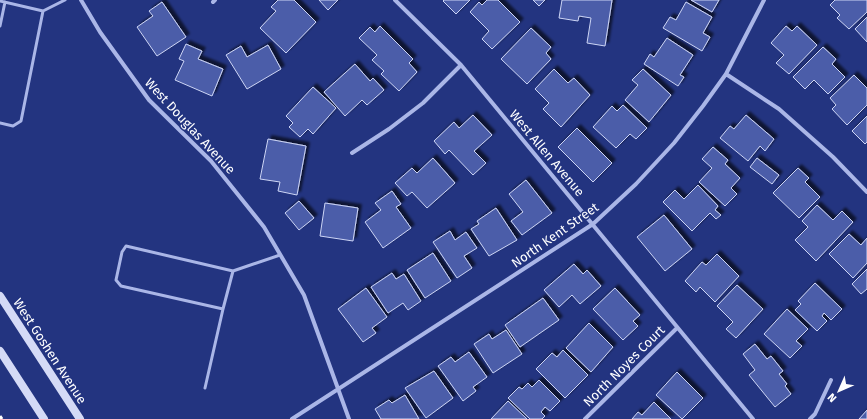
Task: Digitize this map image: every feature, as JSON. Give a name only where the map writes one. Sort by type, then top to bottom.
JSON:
[{"type":"main road","name":"West Goshen Avenue","points":[[0,296],[80,419]]},
{"type":"main road","points":[[0,351],[44,419]]},
{"type":"street","name":"West Douglas Avenue","points":[[82,0],[100,32],[149,100],[211,161],[264,227],[304,295],[349,419]]},
{"type":"street","name":"West Allen Avenue","points":[[395,0],[461,65],[753,419]]},
{"type":"street","name":"North Kent Street","points":[[292,419],[593,224],[636,184],[674,143],[726,74],[764,0]]},
{"type":"street","points":[[352,153],[389,129],[423,103],[461,65]]},
{"type":"street","points":[[726,74],[779,109],[833,157],[867,192]]},
{"type":"street","name":"North Noyes Court","points":[[585,419],[677,328]]},
{"type":"street","points":[[810,419],[815,414],[831,380]]},
{"type":"lane","points":[[0,1],[43,11],[65,0]]},
{"type":"lane","points":[[0,26],[5,2]]},
{"type":"lane","points":[[0,123],[13,126],[21,121],[43,11]]},
{"type":"lane","points":[[223,309],[121,286],[116,280],[122,252],[126,246],[233,271],[280,255]]},
{"type":"lane","points":[[205,388],[233,271]]},
{"type":"building","points":[[278,0],[294,0],[316,22],[286,53],[260,28],[276,11],[271,7]]},
{"type":"building","points":[[319,0],[338,0],[328,10]]},
{"type":"building","points":[[470,0],[456,14],[443,1]]},
{"type":"building","points":[[487,0],[498,0],[520,22],[492,49],[482,39],[489,31],[470,12],[479,2],[482,5]]},
{"type":"building","points":[[533,0],[545,0],[539,6]]},
{"type":"building","points":[[562,0],[612,0],[605,46],[587,43],[591,18],[579,16],[578,21],[559,18]]},
{"type":"building","points":[[691,0],[719,0],[712,12]]},
{"type":"building","points":[[835,0],[867,0],[867,12],[849,29],[837,18],[840,15],[830,5]]},
{"type":"building","points":[[162,2],[186,37],[157,56],[137,27],[153,16],[149,11]]},
{"type":"building","points":[[686,2],[712,17],[703,33],[710,37],[702,51],[663,28],[670,17],[676,20]]},
{"type":"building","points":[[867,17],[867,42],[855,29]]},
{"type":"building","points":[[380,26],[413,59],[409,63],[417,72],[399,91],[381,74],[384,71],[372,60],[377,55],[359,38],[370,27],[375,32]]},
{"type":"building","points":[[786,26],[792,31],[797,26],[817,45],[789,74],[776,63],[784,55],[771,43]]},
{"type":"building","points":[[531,28],[551,47],[546,53],[551,59],[527,84],[501,59]]},
{"type":"building","points":[[667,38],[693,55],[680,75],[684,77],[678,86],[644,64],[650,54],[654,57]]},
{"type":"building","points":[[186,44],[202,51],[198,59],[223,69],[212,96],[175,80],[184,61],[179,59]]},
{"type":"building","points":[[268,45],[281,69],[247,89],[226,55],[241,46],[247,57]]},
{"type":"building","points":[[823,47],[836,59],[832,64],[845,77],[828,94],[814,80],[805,89],[793,77]]},
{"type":"building","points":[[355,64],[370,81],[373,78],[384,90],[367,105],[362,100],[345,116],[324,92]]},
{"type":"building","points":[[554,69],[568,83],[574,78],[590,95],[561,127],[543,109],[549,103],[535,89]]},
{"type":"building","points":[[643,69],[671,95],[649,122],[625,100],[638,85],[632,80]]},
{"type":"building","points":[[854,75],[867,88],[867,105],[847,125],[832,109],[836,105],[830,98]]},
{"type":"building","points":[[313,87],[336,108],[313,134],[308,129],[300,137],[289,127],[293,123],[286,116]]},
{"type":"building","points":[[623,105],[647,128],[636,139],[630,134],[616,148],[593,127],[612,106],[617,111]]},
{"type":"building","points":[[473,115],[492,135],[474,151],[486,163],[473,175],[449,150],[445,154],[434,141],[454,122],[459,128]]},
{"type":"building","points":[[746,115],[774,139],[765,151],[760,146],[748,161],[720,138],[730,126],[734,129]]},
{"type":"building","points":[[867,116],[867,142],[865,144],[852,131]]},
{"type":"building","points":[[577,128],[612,163],[593,182],[558,147]]},
{"type":"building","points":[[268,139],[306,146],[297,195],[278,191],[280,182],[260,179]]},
{"type":"building","points":[[713,147],[728,160],[725,164],[740,178],[731,188],[737,194],[725,206],[699,182],[712,168],[702,159]]},
{"type":"building","points":[[433,158],[455,183],[427,208],[412,192],[407,196],[395,183],[412,168],[417,173]]},
{"type":"building","points":[[757,158],[779,175],[772,184],[750,167]]},
{"type":"building","points":[[798,168],[809,178],[805,182],[820,197],[799,218],[773,193]]},
{"type":"building","points":[[526,180],[552,213],[522,235],[511,221],[523,212],[509,194]]},
{"type":"building","points":[[698,185],[718,206],[715,210],[721,215],[716,219],[710,213],[692,231],[663,202],[675,190],[684,199]]},
{"type":"building","points":[[392,191],[401,204],[396,207],[411,228],[383,248],[365,222],[381,210],[375,203]]},
{"type":"building","points":[[299,201],[314,218],[299,230],[285,213]]},
{"type":"building","points":[[325,203],[358,208],[353,241],[320,236]]},
{"type":"building","points":[[817,205],[833,220],[842,211],[853,222],[816,261],[795,240],[808,227],[802,221]]},
{"type":"building","points":[[496,208],[517,240],[489,256],[471,229],[479,224],[477,221]]},
{"type":"building","points":[[664,215],[692,249],[665,271],[637,237]]},
{"type":"building","points":[[450,231],[455,240],[466,232],[477,248],[464,256],[472,268],[457,278],[433,242]]},
{"type":"building","points":[[849,234],[861,245],[867,238],[867,263],[853,278],[829,254]]},
{"type":"building","points":[[433,253],[451,281],[425,298],[407,270]]},
{"type":"building","points":[[717,254],[739,276],[715,302],[700,287],[696,292],[685,281],[702,262],[706,265]]},
{"type":"building","points":[[574,264],[583,274],[587,270],[601,286],[580,304],[572,295],[559,307],[544,290]]},
{"type":"building","points":[[867,269],[867,289],[861,294],[852,284]]},
{"type":"building","points":[[392,273],[396,279],[404,274],[421,301],[408,310],[403,303],[388,313],[371,287]]},
{"type":"building","points":[[815,283],[842,309],[831,320],[824,313],[822,316],[827,321],[817,331],[795,310],[801,304],[798,301]]},
{"type":"building","points":[[737,285],[763,309],[736,338],[726,329],[733,322],[717,306]]},
{"type":"building","points":[[366,288],[387,317],[372,328],[376,333],[363,342],[338,309]]},
{"type":"building","points":[[615,288],[640,315],[633,321],[638,326],[623,340],[593,309]]},
{"type":"building","points":[[543,298],[559,320],[520,347],[505,325]]},
{"type":"building","points":[[787,309],[808,329],[796,341],[802,346],[790,358],[764,334]]},
{"type":"building","points":[[589,323],[613,347],[591,372],[566,348]]},
{"type":"building","points":[[506,330],[522,354],[493,373],[474,344],[489,334],[492,339]]},
{"type":"building","points":[[755,344],[767,359],[771,356],[783,371],[779,374],[787,384],[785,386],[791,394],[775,407],[749,375],[755,370],[743,354]]},
{"type":"building","points":[[563,350],[588,375],[565,398],[536,369],[552,353],[557,357]]},
{"type":"building","points":[[469,352],[487,377],[473,387],[476,391],[463,401],[438,366],[451,357],[455,362]]},
{"type":"building","points":[[434,371],[453,398],[426,418],[405,388]]},
{"type":"building","points":[[677,372],[703,398],[682,419],[656,395]]},
{"type":"building","points":[[539,380],[560,401],[550,411],[545,407],[541,412],[545,416],[542,419],[530,419],[508,398],[519,387],[522,389],[528,383],[532,387]]},
{"type":"building","points":[[405,395],[419,419],[381,419],[375,409],[389,400],[392,403]]},
{"type":"building","points":[[508,401],[527,419],[491,419]]},
{"type":"building","points":[[654,402],[671,419],[632,419],[638,412],[642,415]]},
{"type":"building","points":[[867,410],[867,419],[859,419]]}]
